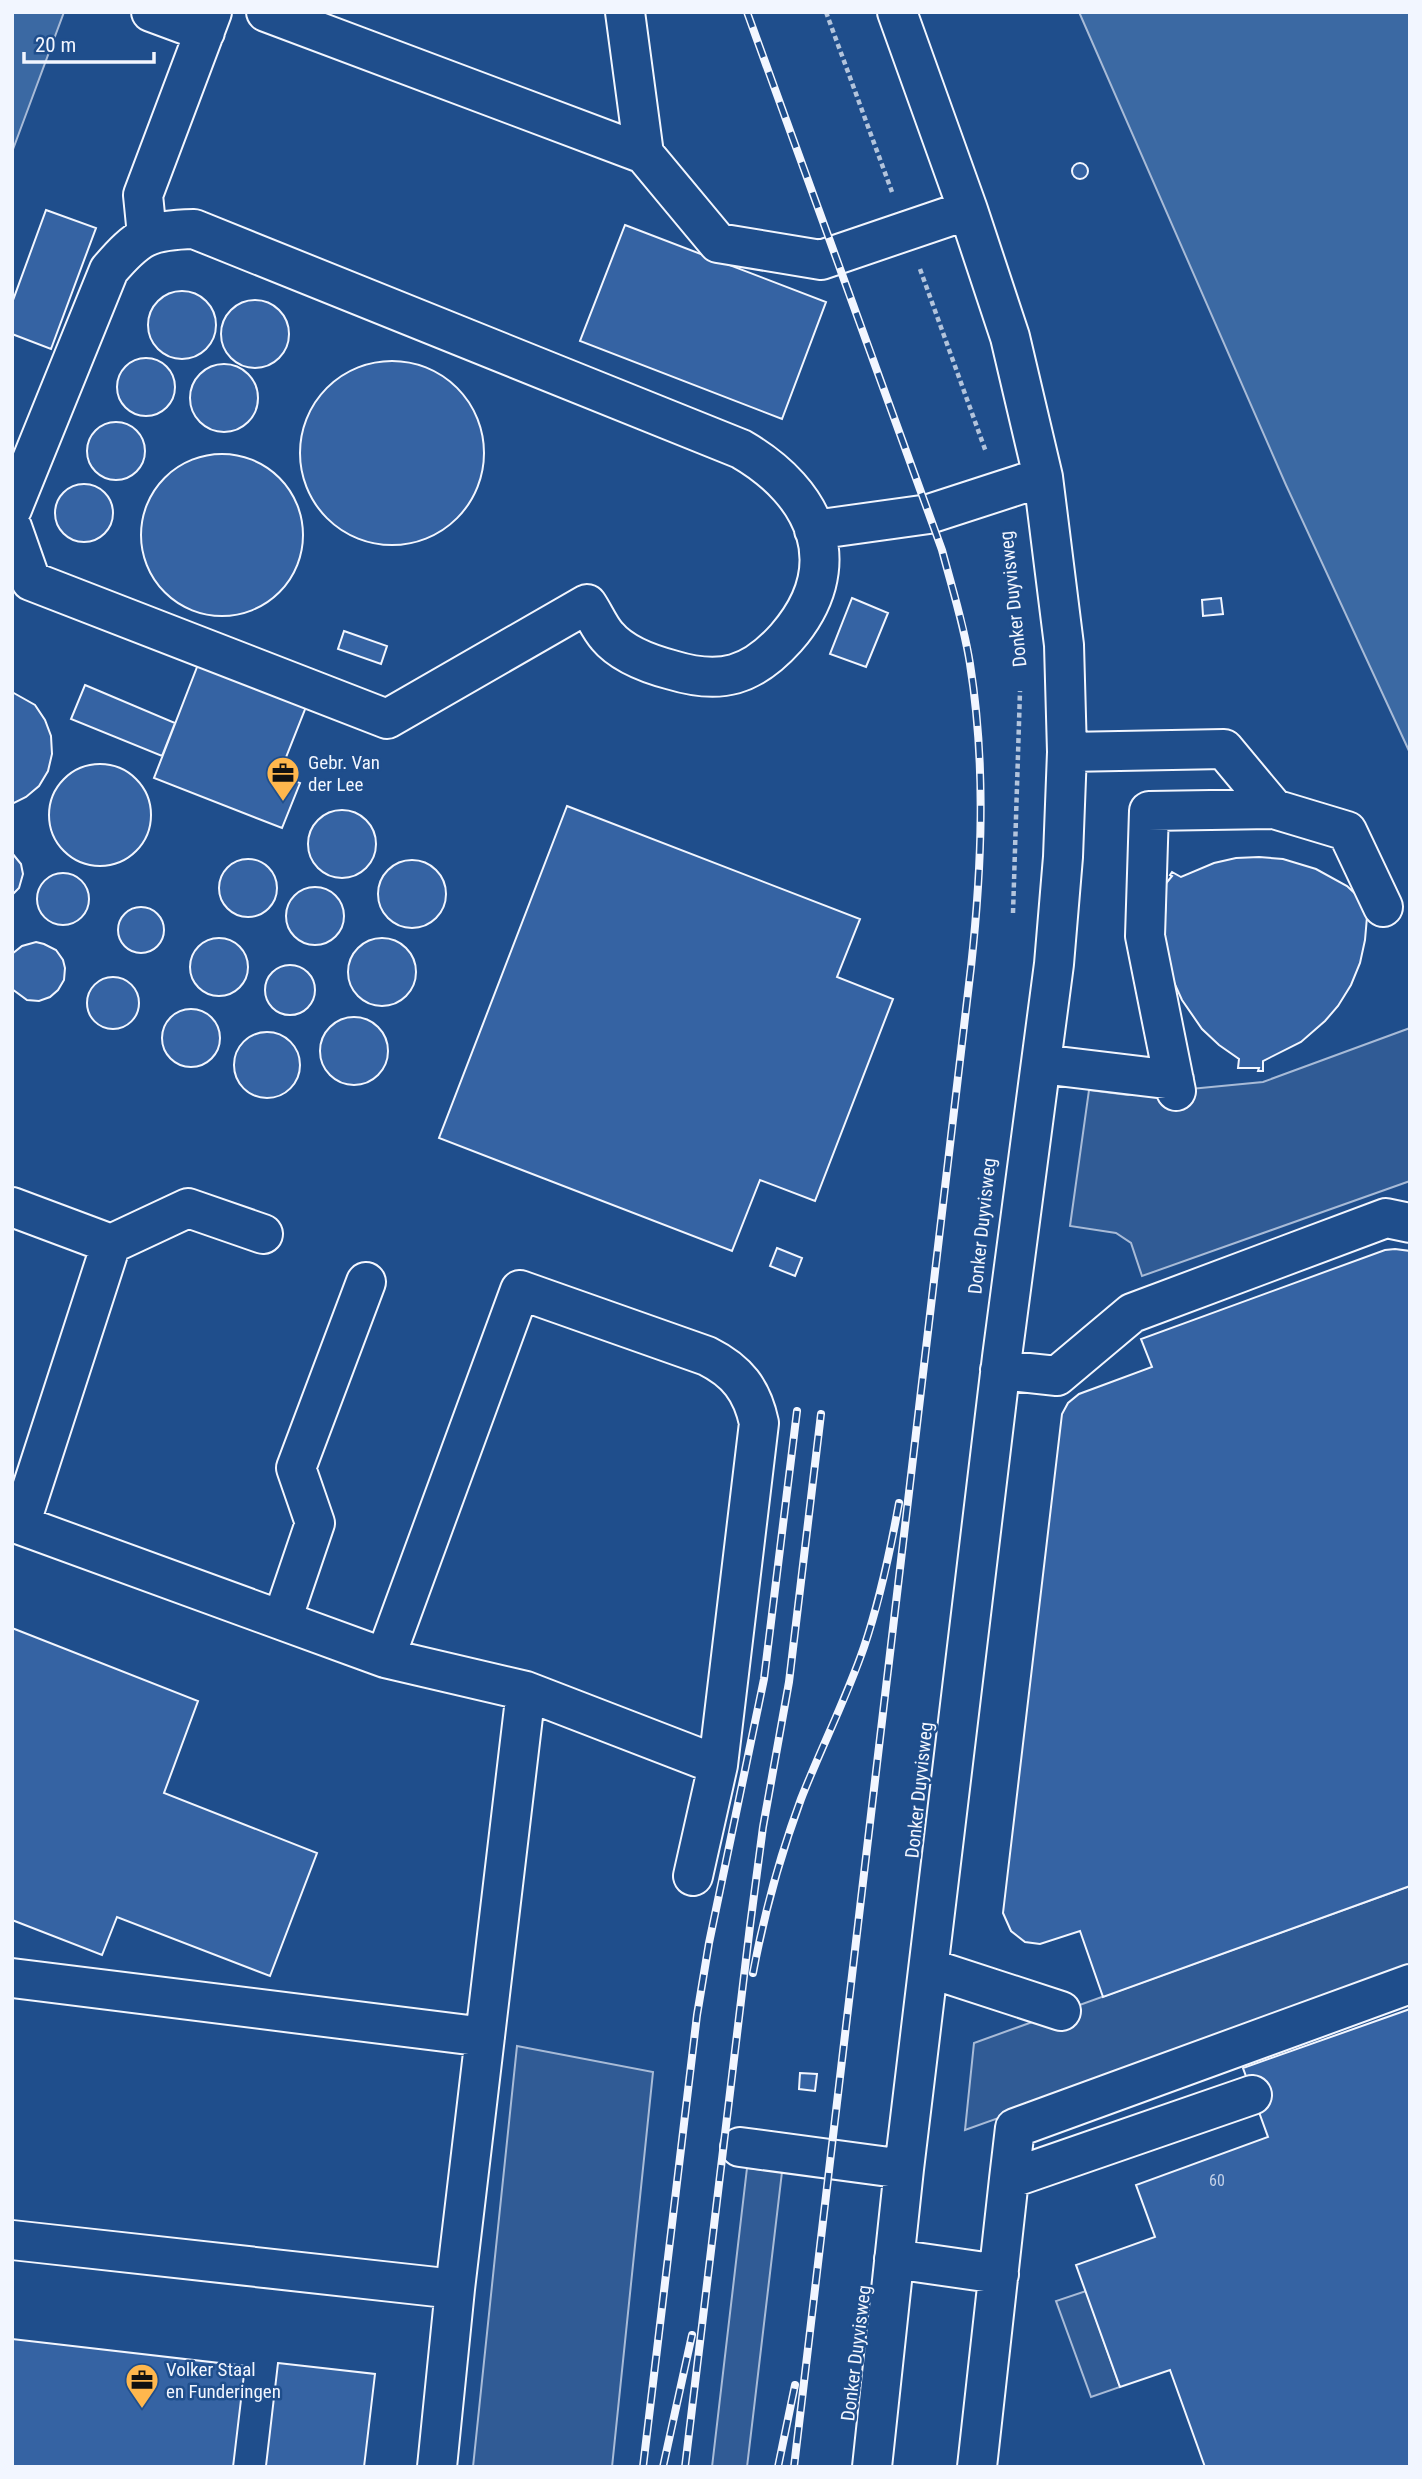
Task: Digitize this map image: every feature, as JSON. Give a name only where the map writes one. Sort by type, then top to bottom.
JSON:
[{"type":"street","points":[[147,235],[143,195],[208,22],[151,12]]},
{"type":"street","points":[[266,12],[643,154],[718,243],[821,260],[968,210]]},
{"type":"street","points":[[625,12],[643,154]]},
{"type":"street","name":"Donker Duyvisweg","points":[[872,2467],[904,2169],[1000,1370],[1054,964],[1063,857],[1067,752],[1064,645],[1043,477],[1010,337],[897,12]]},
{"type":"street","points":[[12,509],[109,270],[126,250],[147,235],[194,229],[741,449],[761,461],[800,498],[814,530],[820,563],[813,595],[798,623],[776,648],[752,669],[705,678],[657,666],[621,649],[606,635],[587,604],[387,719],[31,582],[12,527]]},
{"type":"street","points":[[814,530],[929,514],[1043,477]]},
{"type":"street","points":[[1067,752],[1224,749],[1274,809]]},
{"type":"street","points":[[1041,1064],[1175,1085],[1145,936],[1149,811],[1274,809],[1347,831],[1383,907]]},
{"type":"street","points":[[12,1207],[111,1244],[188,1208],[263,1234]]},
{"type":"street","points":[[1000,1370],[1057,1376],[1132,1313],[1385,1218],[1410,1223]]},
{"type":"street","points":[[111,1244],[16,1523],[385,1658],[526,1691],[718,1765]]},
{"type":"street","points":[[282,1620],[314,1523],[296,1468],[366,1282]]},
{"type":"street","points":[[385,1658],[520,1290],[723,1364],[737,1375],[748,1390],[759,1423],[718,1765],[693,1876]]},
{"type":"street","points":[[437,2467],[455,2289],[526,1691]]},
{"type":"street","points":[[929,1968],[1061,2011]]},
{"type":"street","points":[[12,1978],[485,2037]]},
{"type":"street","points":[[977,2467],[1015,2128],[1410,1984]]},
{"type":"street","points":[[1009,2179],[1252,2095]]},
{"type":"street","points":[[740,2147],[904,2169]]},
{"type":"street","points":[[12,2240],[455,2289]]},
{"type":"street","points":[[894,2259],[999,2274]]},
{"type":"path","points":[[826,12],[1000,492]]},
{"type":"path","name":"Donker Duyvisweg","points":[[1013,913],[1020,691]]},
{"type":"shaded area","points":[[12,12],[64,12],[12,152]]},
{"type":"shaded area","points":[[1079,12],[1410,12],[1410,753],[1286,485]]},
{"type":"shaded area","points":[[1410,1028],[1410,1181],[1142,1276],[1131,1243],[1116,1233],[1070,1226],[1089,1090],[1128,1095],[1263,1082]]},
{"type":"shaded area","points":[[1410,1886],[1410,1970],[965,2130],[974,2043]]},
{"type":"shaded area","points":[[517,2046],[653,2072],[612,2467],[473,2467]]},
{"type":"shaded area","points":[[747,2168],[782,2172],[747,2467],[712,2467]]},
{"type":"shaded area","points":[[1086,2291],[1120,2387],[1091,2397],[1056,2301]]},
{"type":"building","points":[[1080,163],[1088,171],[1080,179],[1072,171]]},
{"type":"building","points":[[46,210],[96,228],[51,349],[12,334],[12,303]]},
{"type":"building","points":[[625,225],[826,302],[782,419],[580,341]]},
{"type":"building","points":[[182,291],[195,294],[206,301],[213,312],[216,325],[213,338],[206,349],[195,356],[182,359],[169,356],[158,349],[151,338],[148,325],[151,312],[158,301],[169,294]]},
{"type":"building","points":[[255,300],[268,303],[279,310],[286,321],[289,334],[286,347],[279,358],[268,365],[255,368],[242,365],[231,358],[224,347],[221,334],[224,321],[231,310],[242,303]]},
{"type":"building","points":[[140,358],[152,358],[167,366],[175,381],[175,393],[167,408],[152,416],[140,416],[125,408],[117,393],[117,381],[125,366]]},
{"type":"building","points":[[392,361],[410,362],[427,368],[443,376],[457,388],[469,402],[477,418],[483,435],[483,471],[477,488],[469,504],[457,518],[443,530],[427,538],[410,544],[392,545],[374,544],[357,538],[341,530],[327,518],[315,504],[307,488],[301,471],[300,453],[301,435],[307,418],[315,402],[327,388],[341,376],[357,368],[374,362]]},
{"type":"building","points":[[224,364],[237,367],[248,374],[255,385],[258,398],[255,411],[248,422],[237,429],[224,432],[211,429],[200,422],[193,411],[190,398],[193,385],[200,374],[211,367]]},
{"type":"building","points":[[110,422],[122,422],[137,430],[145,445],[145,457],[137,472],[122,480],[110,480],[95,472],[87,457],[87,445],[95,430]]},
{"type":"building","points":[[222,454],[253,460],[279,478],[297,504],[303,535],[297,566],[279,592],[253,610],[222,616],[191,610],[165,592],[147,566],[141,535],[147,504],[165,478],[191,460]]},
{"type":"building","points":[[78,484],[90,484],[105,492],[113,507],[113,519],[105,534],[90,542],[78,542],[63,534],[55,519],[55,507],[63,492]]},
{"type":"building","points":[[852,598],[888,613],[866,667],[830,654]]},
{"type":"building","points":[[1221,598],[1223,614],[1203,616],[1202,600]]},
{"type":"building","points":[[211,631],[319,674],[279,775],[300,783],[282,828],[154,778]]},
{"type":"building","points":[[344,631],[387,646],[381,664],[338,649]]},
{"type":"building","points":[[85,685],[175,723],[162,756],[71,719]]},
{"type":"building","points":[[12,692],[35,705],[45,720],[51,736],[52,754],[48,771],[39,786],[12,804]]},
{"type":"building","points":[[100,764],[119,768],[136,779],[147,796],[151,815],[147,834],[136,851],[119,862],[100,866],[81,862],[64,851],[53,834],[49,815],[53,796],[64,779],[81,768]]},
{"type":"building","points":[[567,806],[860,919],[837,977],[893,999],[815,1201],[760,1180],[732,1251],[439,1138]]},
{"type":"building","points":[[342,810],[355,813],[366,820],[373,831],[376,844],[373,857],[366,868],[355,875],[342,878],[329,875],[318,868],[311,857],[308,844],[311,831],[318,820],[329,813]]},
{"type":"building","points":[[12,853],[21,864],[23,874],[19,888],[12,895]]},
{"type":"building","points":[[1259,857],[1283,859],[1316,869],[1347,886],[1376,913],[1367,917],[1360,963],[1338,1006],[1301,1042],[1263,1061],[1263,1071],[1258,1071],[1259,1068],[1238,1068],[1239,1059],[1202,1029],[1182,1000],[1172,978],[1164,933],[1166,897],[1159,892],[1172,876],[1172,872],[1181,877],[1214,863]]},
{"type":"building","points":[[248,859],[264,864],[272,872],[277,888],[272,904],[264,912],[248,917],[232,912],[224,904],[219,888],[224,872],[232,864]]},
{"type":"building","points":[[412,860],[425,863],[436,870],[443,881],[446,894],[443,907],[436,918],[425,925],[412,928],[399,925],[388,918],[381,907],[378,894],[381,881],[388,870],[399,863]]},
{"type":"building","points":[[63,873],[73,875],[81,881],[87,889],[87,909],[81,917],[73,923],[63,925],[53,923],[45,917],[39,909],[37,899],[39,889],[45,881],[53,875]]},
{"type":"building","points":[[315,887],[326,889],[339,900],[344,916],[342,927],[331,940],[315,945],[304,943],[291,932],[286,916],[288,905],[299,892]]},
{"type":"building","points":[[141,907],[157,914],[164,930],[157,946],[141,953],[125,946],[118,930],[125,914]]},
{"type":"building","points":[[213,938],[225,938],[240,946],[248,961],[248,973],[240,988],[225,996],[213,996],[198,988],[190,973],[190,961],[198,946]]},
{"type":"building","points":[[382,938],[395,940],[406,948],[414,959],[414,985],[406,996],[395,1004],[382,1006],[369,1004],[358,996],[350,985],[348,972],[350,959],[358,948],[369,940]]},
{"type":"building","points":[[36,942],[56,950],[65,968],[64,980],[58,990],[39,1001],[27,1000],[12,989],[12,954],[22,946]]},
{"type":"building","points":[[290,965],[308,972],[315,990],[308,1008],[290,1015],[272,1008],[265,990],[272,972]]},
{"type":"building","points":[[113,977],[123,979],[131,985],[137,993],[137,1013],[131,1021],[123,1027],[113,1029],[103,1027],[95,1021],[89,1013],[87,1003],[89,993],[95,985],[103,979]]},
{"type":"building","points":[[191,1009],[202,1011],[215,1022],[220,1038],[218,1049],[207,1062],[191,1067],[180,1065],[167,1054],[162,1038],[164,1027],[175,1014]]},
{"type":"building","points":[[354,1017],[367,1020],[378,1027],[385,1038],[388,1051],[385,1064],[378,1075],[367,1082],[354,1085],[341,1082],[330,1075],[323,1064],[320,1051],[323,1038],[330,1027],[341,1020]]},
{"type":"building","points":[[260,1032],[274,1032],[286,1037],[295,1046],[300,1065],[298,1078],[291,1089],[274,1098],[260,1098],[248,1093],[239,1084],[234,1072],[234,1058],[239,1046],[248,1037]]},
{"type":"building","points":[[777,1248],[802,1258],[795,1276],[770,1266]]},
{"type":"building","points":[[1385,1250],[1410,1251],[1410,1886],[1103,1997],[1080,1931],[1040,1944],[1025,1942],[1011,1931],[1003,1913],[1062,1414],[1068,1403],[1079,1394],[1152,1367],[1141,1339]]},
{"type":"building","points":[[12,1628],[198,1701],[164,1793],[317,1853],[270,1976],[117,1917],[102,1955],[12,1920]]},
{"type":"building","points":[[1410,2009],[1410,2467],[1205,2467],[1170,2370],[1120,2387],[1076,2265],[1155,2237],[1136,2185],[1268,2137],[1243,2068]]},
{"type":"building","points":[[800,2073],[817,2074],[815,2091],[799,2089]]},
{"type":"building","points":[[12,2339],[245,2366],[233,2467],[12,2467]]},
{"type":"building","points":[[278,2363],[375,2374],[364,2467],[266,2466]]},
{"type":"railway","points":[[747,12],[942,550],[970,664],[978,740],[981,816],[971,967],[794,2467]]},
{"type":"railway","points":[[643,2467],[697,2015],[709,1943],[764,1679],[797,1411]]},
{"type":"railway","points":[[685,2467],[750,1926],[763,1827],[789,1682],[821,1414]]},
{"type":"railway","points":[[753,1973],[773,1885],[793,1820],[870,1629],[899,1503]]},
{"type":"railway","points":[[663,2467],[692,2335]]},
{"type":"railway","points":[[778,2467],[795,2385]]},
{"type":"place","name":"Gebr. Van der Lee","points":[[283,803]]},
{"type":"place","name":"Volker Staal en Funderingen","points":[[142,2410]]}]
